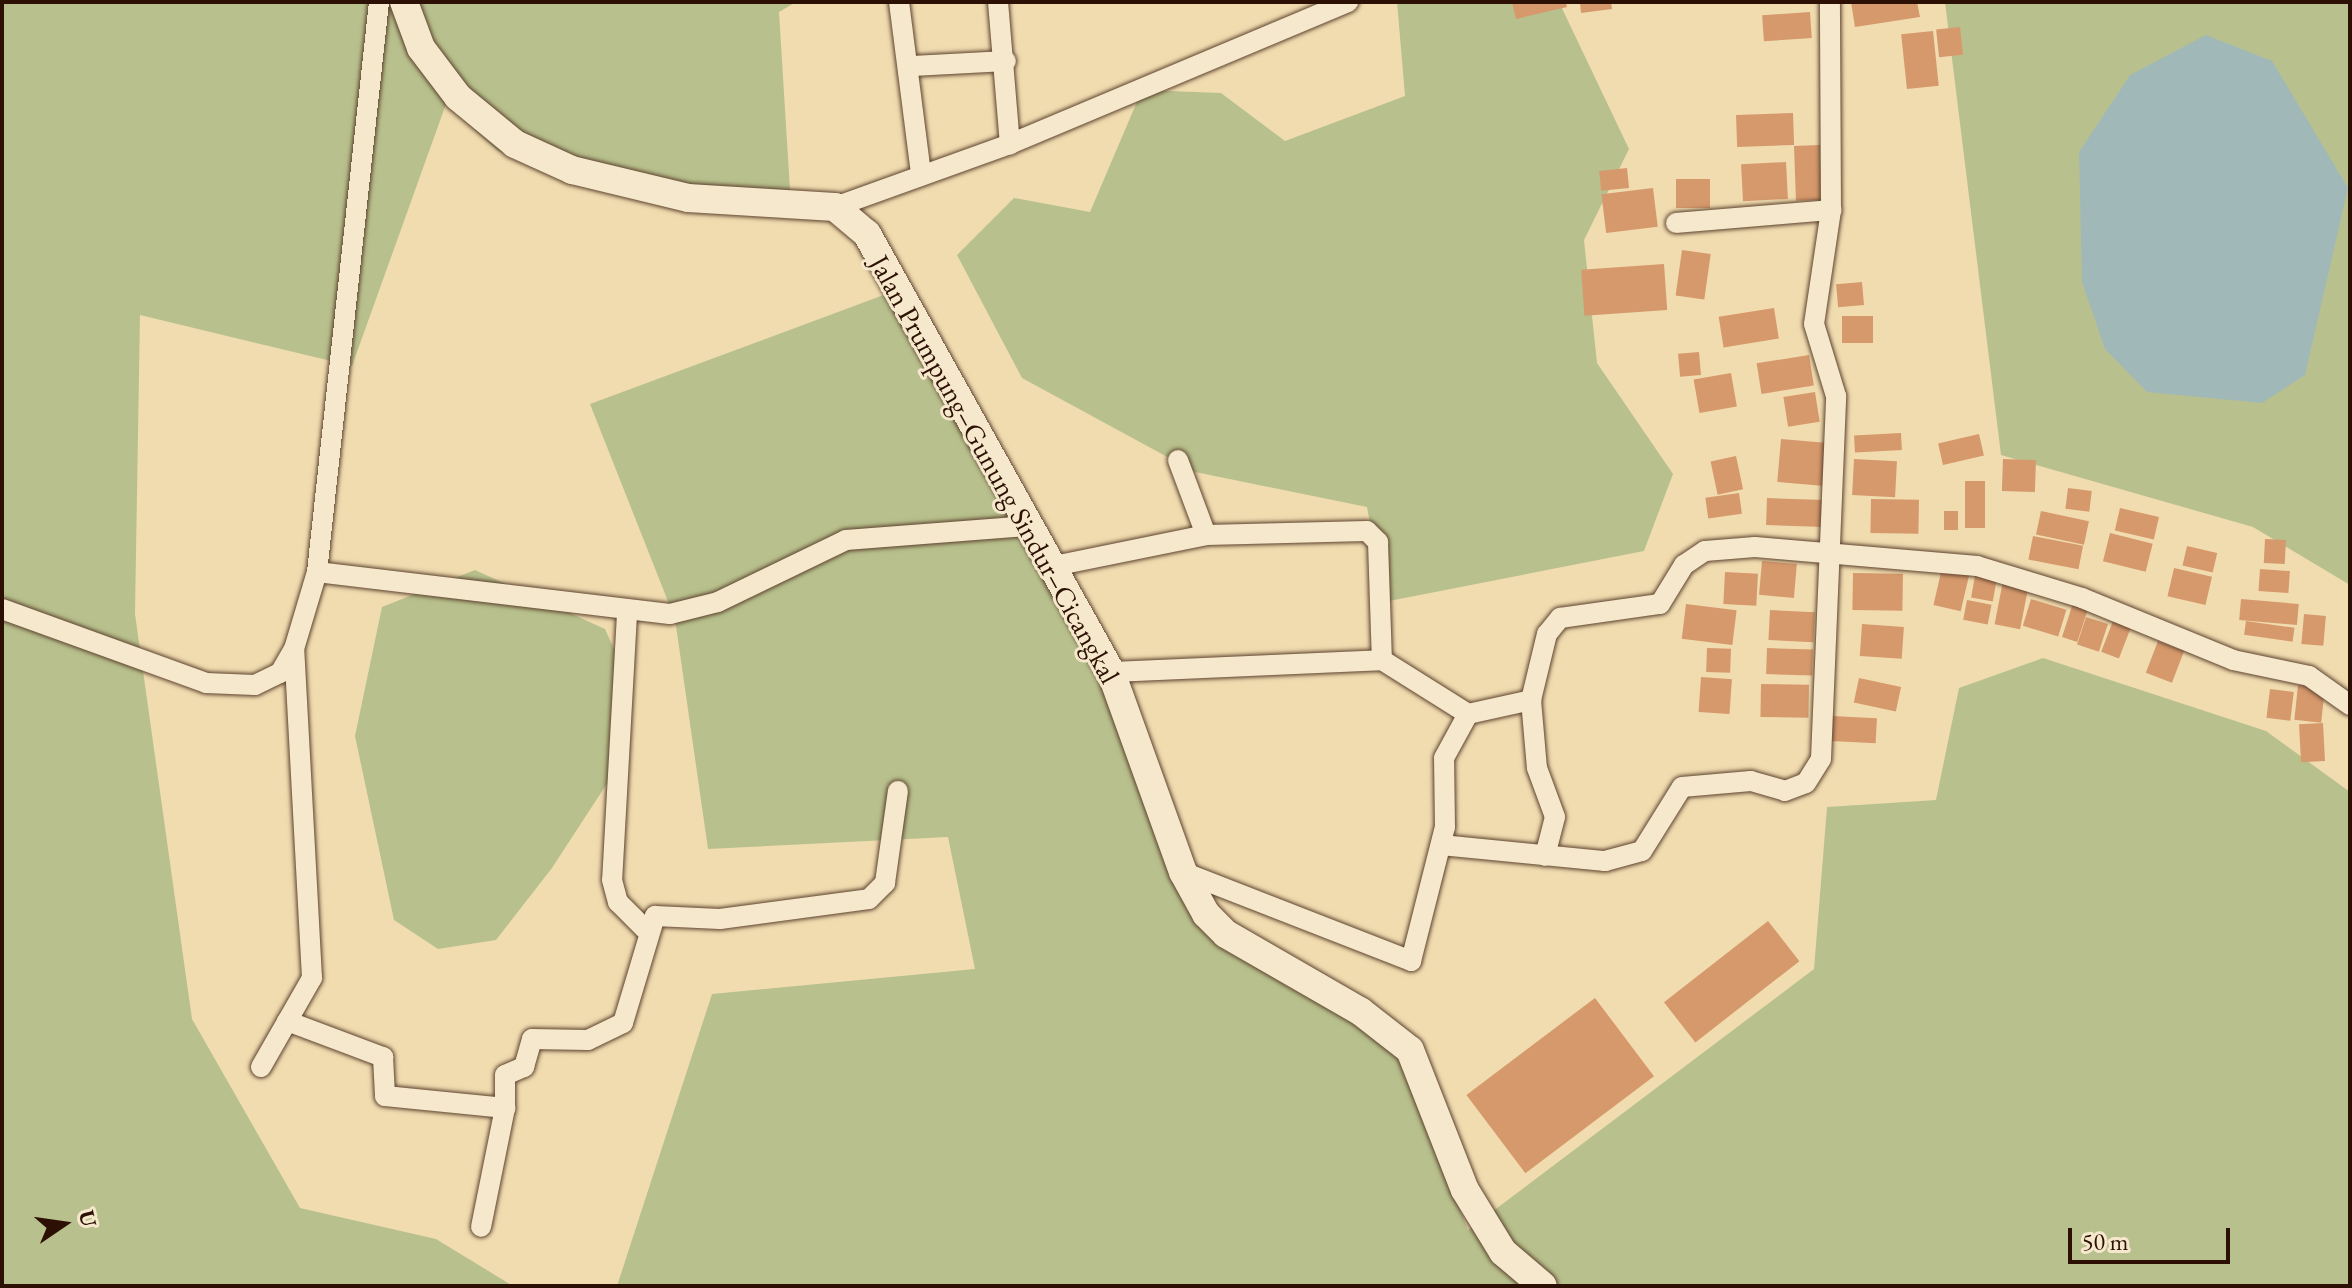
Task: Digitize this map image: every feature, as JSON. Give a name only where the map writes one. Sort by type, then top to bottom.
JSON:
[{"type":"main road","points":[[404,2],[421,48],[458,97],[515,144],[572,170],[688,198],[835,207]]},
{"type":"main road","name":"Jalan Prumpung–Gunung Sindur–Cicangkal","points":[[835,207],[867,234],[1111,672],[1183,872],[1226,934],[1360,1011],[1410,1050],[1465,1190],[1503,1252],[1543,1286]]},
{"type":"street","points":[[2,609],[206,683],[255,685],[280,673],[294,649],[317,572],[379,2]]},
{"type":"street","points":[[899,2],[913,66],[921,173]]},
{"type":"street","points":[[998,2],[1006,61],[1010,144]]},
{"type":"street","points":[[835,207],[921,173],[1010,144],[1348,2]]},
{"type":"street","points":[[1441,845],[1605,861],[1642,851],[1682,787],[1751,781],[1785,791],[1806,783],[1821,759],[1836,396],[1814,324],[1831,210],[1830,2]]},
{"type":"street","points":[[913,66],[1006,61]]},
{"type":"street","points":[[1676,223],[1831,210]]},
{"type":"street","points":[[1178,460],[1206,535]]},
{"type":"street","points":[[317,572],[627,614],[718,602],[846,540],[1029,526]]},
{"type":"street","points":[[1054,566],[1206,535],[1367,531],[1378,542],[1382,660]]},
{"type":"street","points":[[1545,856],[1555,817],[1537,768],[1531,700],[1547,634],[1560,618],[1660,604],[1684,565],[1705,551],[1755,547],[1829,556],[1977,566],[2082,598],[2233,660],[2309,676],[2350,705]]},
{"type":"street","points":[[481,1227],[505,1108],[505,1075],[524,1067],[532,1039],[550,1034],[588,1040],[623,1023],[647,949],[645,929],[618,902],[612,880],[627,614]]},
{"type":"street","points":[[261,1067],[312,978],[294,649]]},
{"type":"street","points":[[1111,672],[1382,660],[1433,698],[1468,714],[1531,700]]},
{"type":"street","points":[[1183,872],[1411,961],[1441,845],[1444,758],[1468,714]]},
{"type":"street","points":[[645,929],[667,913],[720,919],[869,899],[885,883],[898,791]]},
{"type":"street","points":[[287,1021],[383,1057],[385,1096],[505,1108]]},
{"type":"green space","points":[[2,2],[796,2],[779,12],[791,206],[593,188],[498,151],[446,104],[352,366],[140,315],[135,614],[192,1019],[300,1208],[436,1239],[513,1286],[2,1286]]},
{"type":"green space","points":[[1397,2],[1559,2],[1629,149],[1584,240],[1597,363],[1673,474],[1644,551],[1384,602],[1367,507],[1195,472],[1022,378],[957,255],[1014,198],[1090,212],[1142,90],[1221,93],[1285,141],[1405,96]]},
{"type":"green space","points":[[1945,2],[2350,2],[2350,585],[2253,527],[2001,455]]},
{"type":"green space","points":[[889,293],[1087,640],[1198,910],[1353,996],[1404,1065],[1468,1230],[1814,969],[1827,807],[1936,800],[1959,688],[2043,658],[2266,731],[2350,792],[2350,1286],[617,1286],[712,994],[975,969],[948,837],[708,849],[675,619],[590,404]]},
{"type":"green space","points":[[475,570],[605,629],[632,689],[608,782],[552,868],[496,940],[438,949],[394,920],[355,736],[382,607]]},
{"type":"water","points":[[2206,35],[2272,61],[2348,188],[2305,375],[2262,403],[2147,392],[2105,349],[2082,282],[2079,152],[2130,75]]},
{"type":"building","points":[[1512,2],[1566,2],[1567,7],[1516,19]]},
{"type":"building","points":[[1580,2],[1611,2],[1612,9],[1581,13]]},
{"type":"building","points":[[1851,2],[1917,2],[1920,17],[1855,27]]},
{"type":"building","points":[[1810,12],[1812,38],[1764,41],[1762,15]]},
{"type":"building","points":[[1960,27],[1963,55],[1939,57],[1936,30]]},
{"type":"building","points":[[1933,31],[1939,86],[1907,89],[1901,34]]},
{"type":"building","points":[[1793,113],[1794,145],[1737,147],[1736,115]]},
{"type":"building","points":[[1820,145],[1822,200],[1796,201],[1794,146]]},
{"type":"building","points":[[1786,162],[1788,199],[1743,201],[1741,164]]},
{"type":"building","points":[[1627,168],[1629,188],[1601,191],[1599,171]]},
{"type":"building","points":[[1676,179],[1710,179],[1710,208],[1676,208]]},
{"type":"building","points":[[1653,188],[1658,227],[1606,233],[1601,194]]},
{"type":"building","points":[[1682,250],[1711,254],[1704,300],[1676,296]]},
{"type":"building","points":[[1664,264],[1667,310],[1584,316],[1581,270]]},
{"type":"building","points":[[1862,282],[1864,305],[1838,307],[1836,284]]},
{"type":"building","points":[[1774,308],[1779,339],[1724,347],[1719,317]]},
{"type":"building","points":[[1842,316],[1873,316],[1873,343],[1842,343]]},
{"type":"building","points":[[1699,352],[1701,375],[1680,377],[1678,354]]},
{"type":"building","points":[[1809,355],[1814,386],[1762,394],[1757,363]]},
{"type":"building","points":[[1731,373],[1737,406],[1699,413],[1694,380]]},
{"type":"building","points":[[1815,392],[1820,422],[1788,427],[1783,397]]},
{"type":"building","points":[[1901,433],[1902,450],[1855,452],[1854,435]]},
{"type":"building","points":[[1979,434],[1984,455],[1943,465],[1938,443]]},
{"type":"building","points":[[1781,439],[1828,443],[1824,486],[1777,482]]},
{"type":"building","points":[[1736,456],[1743,489],[1718,495],[1711,461]]},
{"type":"building","points":[[1854,459],[1897,461],[1895,497],[1852,495]]},
{"type":"building","points":[[2003,459],[2036,460],[2035,492],[2002,491]]},
{"type":"building","points":[[1965,481],[1985,481],[1985,528],[1965,528]]},
{"type":"building","points":[[2068,488],[2092,491],[2089,512],[2065,509]]},
{"type":"building","points":[[1739,493],[1742,514],[1708,519],[1705,498]]},
{"type":"building","points":[[1767,498],[1825,500],[1824,527],[1766,525]]},
{"type":"building","points":[[1871,499],[1919,500],[1918,534],[1870,533]]},
{"type":"building","points":[[2120,508],[2159,517],[2154,539],[2115,530]]},
{"type":"building","points":[[1944,511],[1958,511],[1958,530],[1944,530]]},
{"type":"building","points":[[2041,511],[2089,521],[2084,545],[2036,534]]},
{"type":"building","points":[[2110,533],[2153,544],[2146,572],[2103,561]]},
{"type":"building","points":[[2033,536],[2083,546],[2078,569],[2028,560]]},
{"type":"building","points":[[2265,539],[2286,540],[2285,564],[2264,563]]},
{"type":"building","points":[[2187,546],[2217,553],[2213,572],[2183,565]]},
{"type":"building","points":[[1762,561],[1797,564],[1794,598],[1759,595]]},
{"type":"building","points":[[1942,568],[1969,574],[1961,611],[1933,605]]},
{"type":"building","points":[[2174,568],[2212,577],[2205,605],[2167,596]]},
{"type":"building","points":[[2260,569],[2290,571],[2288,593],[2258,591]]},
{"type":"building","points":[[1976,570],[1998,574],[1993,601],[1971,598]]},
{"type":"building","points":[[1725,572],[1758,574],[1756,606],[1723,604]]},
{"type":"building","points":[[1853,573],[1903,574],[1902,611],[1852,610]]},
{"type":"building","points":[[2003,581],[2029,586],[2020,629],[1995,624]]},
{"type":"building","points":[[2075,597],[2090,602],[2077,642],[2062,637]]},
{"type":"building","points":[[2031,599],[2066,610],[2058,637],[2023,626]]},
{"type":"building","points":[[2241,599],[2299,604],[2297,625],[2239,620]]},
{"type":"building","points":[[1967,600],[1992,605],[1988,624],[1963,620]]},
{"type":"building","points":[[1686,604],[1737,610],[1732,645],[1682,639]]},
{"type":"building","points":[[1770,610],[1815,612],[1813,642],[1768,640]]},
{"type":"building","points":[[2304,614],[2326,616],[2323,646],[2301,644]]},
{"type":"building","points":[[2086,617],[2108,624],[2099,652],[2077,645]]},
{"type":"building","points":[[2113,621],[2131,628],[2119,659],[2101,652]]},
{"type":"building","points":[[2246,621],[2295,628],[2293,642],[2244,635]]},
{"type":"building","points":[[1862,624],[1904,627],[1902,659],[1860,656]]},
{"type":"building","points":[[2158,641],[2184,651],[2172,683],[2146,673]]},
{"type":"building","points":[[1707,648],[1731,649],[1730,673],[1706,672]]},
{"type":"building","points":[[1767,648],[1813,650],[1812,676],[1766,674]]},
{"type":"building","points":[[1701,677],[1732,679],[1729,714],[1699,712]]},
{"type":"building","points":[[1859,678],[1901,687],[1896,711],[1854,702]]},
{"type":"building","points":[[1761,684],[1809,685],[1808,718],[1760,717]]},
{"type":"building","points":[[2298,685],[2325,688],[2321,723],[2294,720]]},
{"type":"building","points":[[2270,689],[2294,692],[2290,721],[2266,718]]},
{"type":"building","points":[[1832,716],[1877,718],[1876,743],[1831,741]]},
{"type":"building","points":[[2323,723],[2325,761],[2301,762],[2299,724]]},
{"type":"building","points":[[1768,921],[1799,961],[1695,1042],[1664,1002]]},
{"type":"building","points":[[1595,998],[1654,1076],[1525,1173],[1466,1095]]}]
